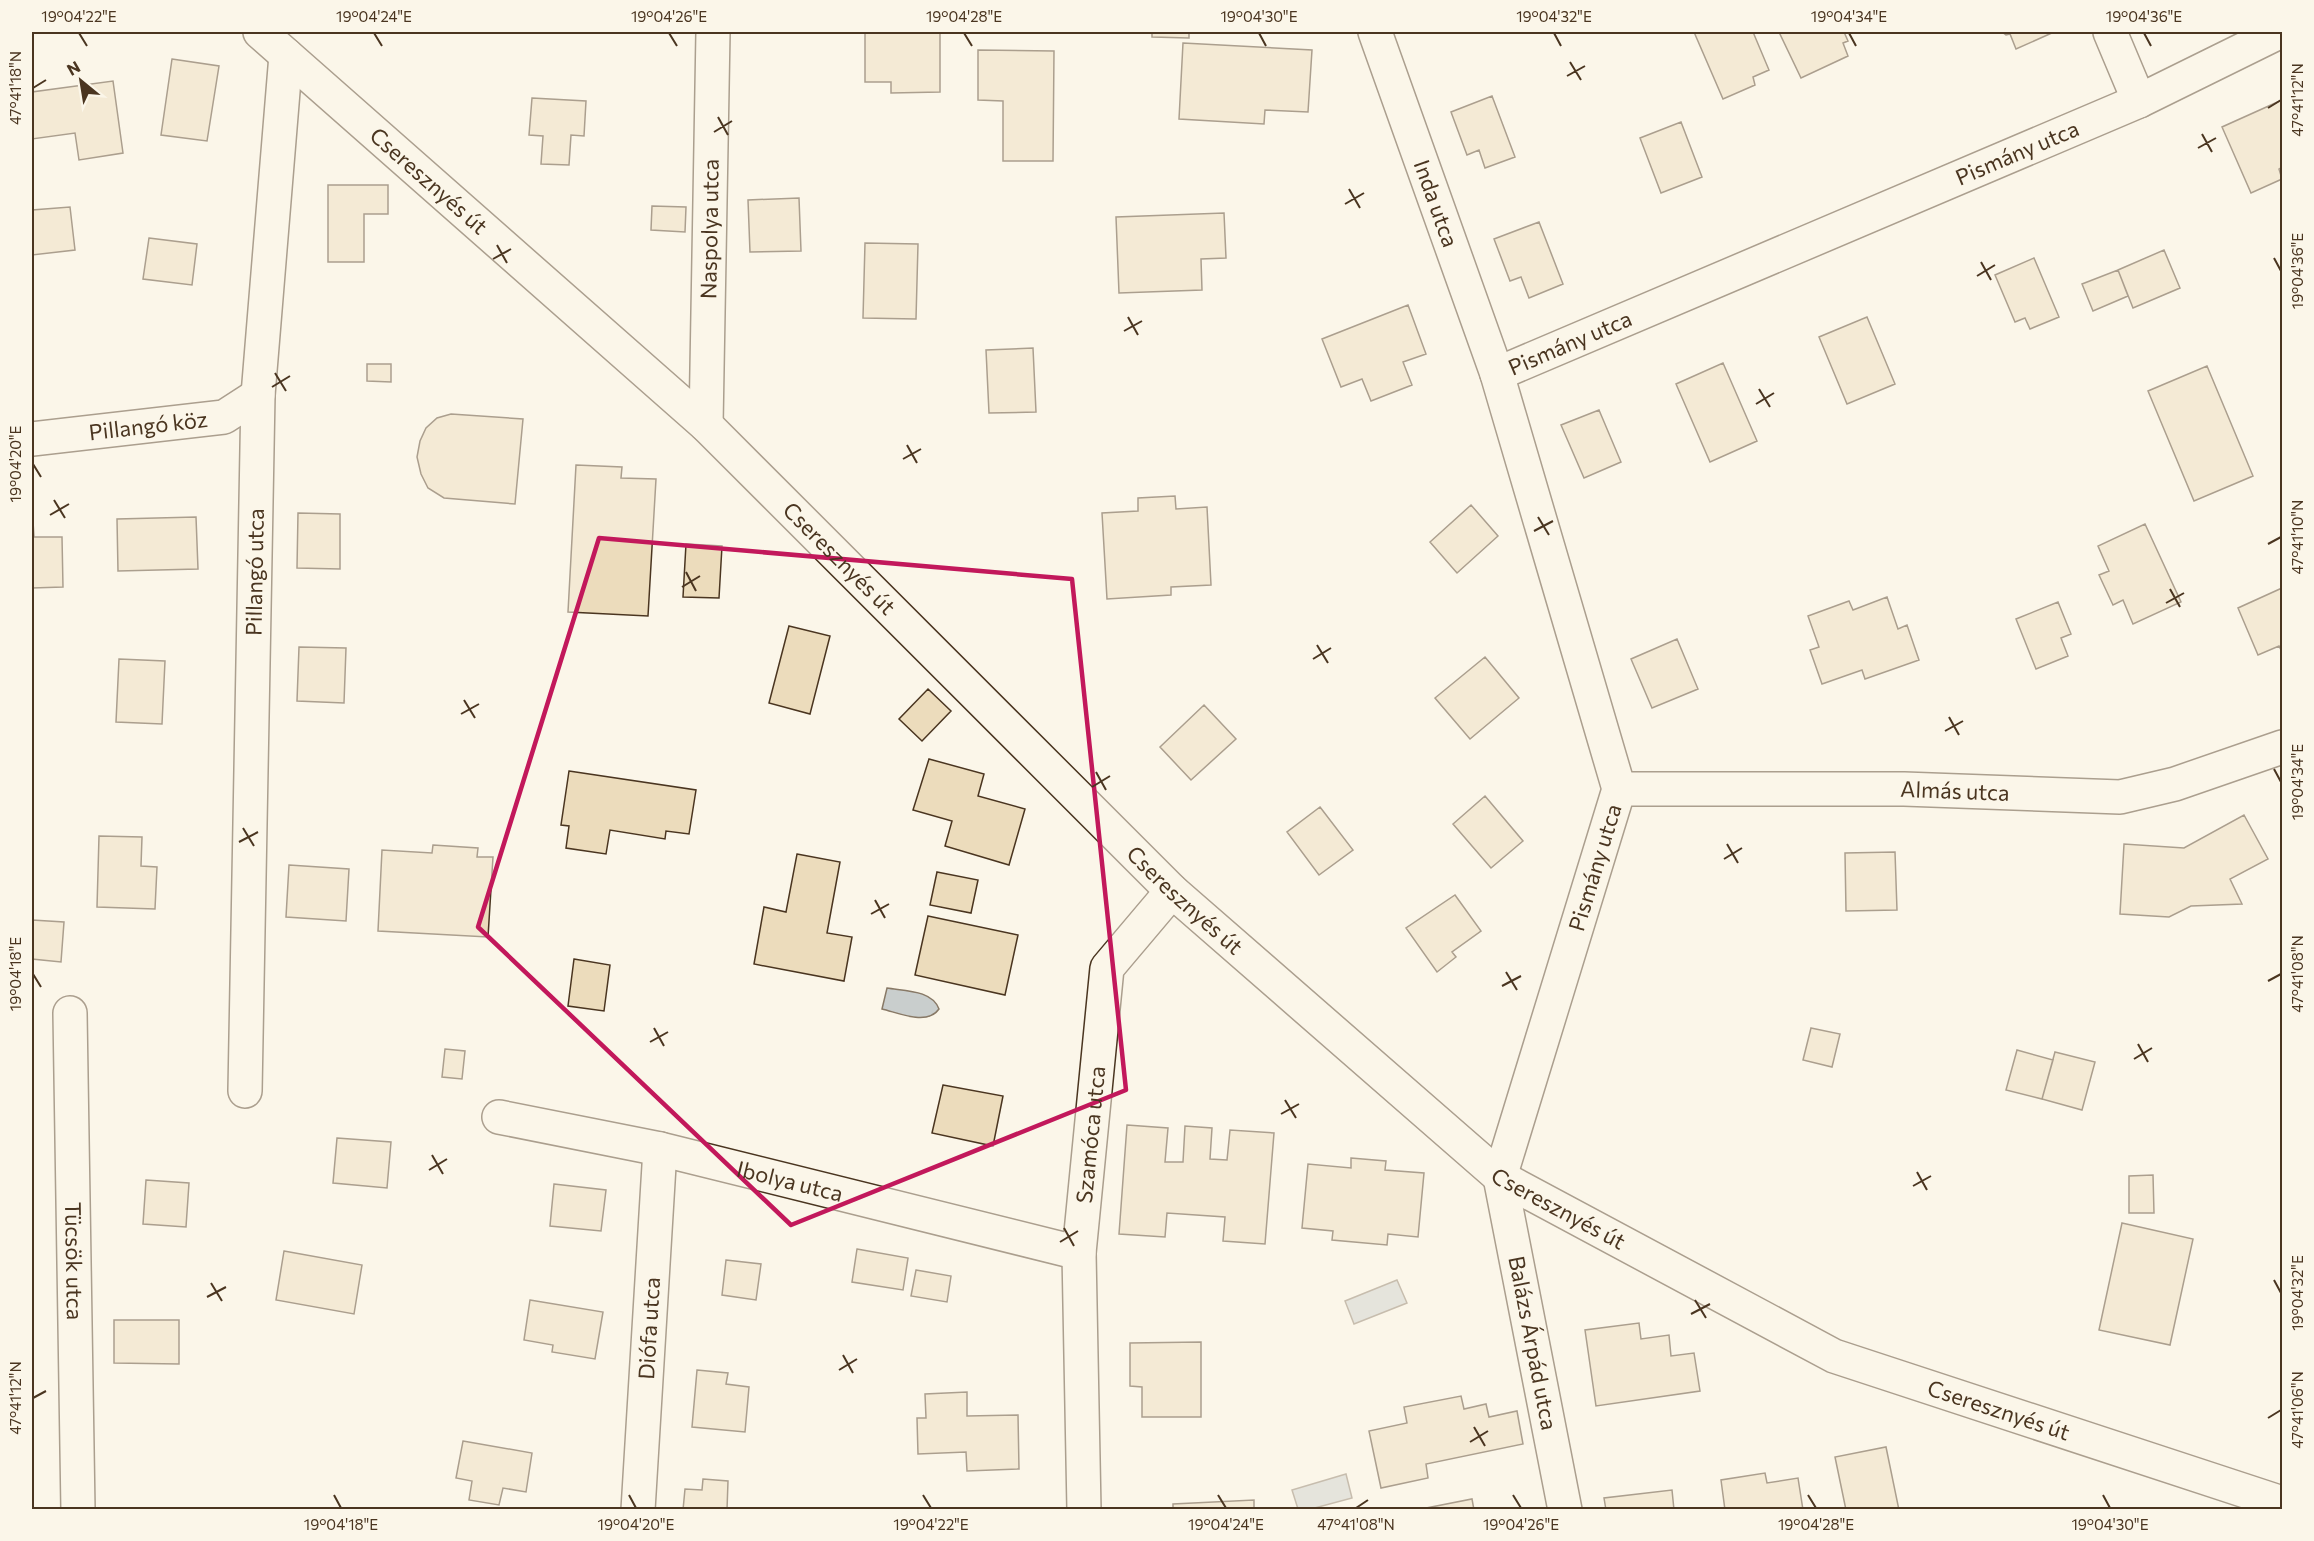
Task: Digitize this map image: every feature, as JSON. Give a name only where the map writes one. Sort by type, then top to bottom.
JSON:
[{"type":"street","name":"Cseresznyés út","points":[[260,32],[706,425],[1172,891],[1500,1177],[1834,1356],[2283,1503]]},
{"type":"street","name":"Naspolya utca","points":[[706,425],[713,32]]},
{"type":"street","name":"Inda utca","points":[[1375,32],[1497,374]]},
{"type":"street","points":[[2110,32],[2139,101]]},
{"type":"street","name":"Pismány utca","points":[[1500,1177],[1619,789],[1497,374],[2139,101],[2279,32]]},
{"type":"street","name":"Pillangó utca","points":[[245,1091],[258,395],[286,55]]},
{"type":"street","name":"Pillangó köz","points":[[32,439],[224,417],[258,395]]},
{"type":"street","name":"Almás utca","points":[[1619,789],[1904,789],[2120,796],[2175,784],[2283,747]]},
{"type":"street","name":"Szamóca utca","points":[[1084,1509],[1079,1253],[1107,968],[1172,891]]},
{"type":"street","name":"Tücsök utca","points":[[70,1013],[78,1509]]},
{"type":"street","name":"Ibolya utca","points":[[499,1117],[660,1149],[1079,1253]]},
{"type":"street","name":"Diófa utca","points":[[638,1509],[660,1149]]},
{"type":"street","name":"Balázs Árpád utca","points":[[1500,1177],[1565,1509]]},
{"type":"highlighted area","points":[[599,538],[1072,579],[1126,1090],[791,1225],[478,927]]},
{"type":"shaded area","points":[[887,988],[924,995],[930,998],[939,1009],[934,1014],[920,1018],[882,1009]]},
{"type":"shaded area","points":[[1397,1280],[1407,1303],[1354,1324],[1345,1301]]},
{"type":"shaded area","points":[[1346,1474],[1352,1498],[1311,1509],[1298,1509],[1292,1490]]},
{"type":"building","points":[[865,32],[940,32],[940,92],[891,93],[891,82],[865,82]]},
{"type":"building","points":[[1152,32],[1189,32],[1189,38],[1152,37]]},
{"type":"building","points":[[1694,32],[1753,32],[1769,70],[1753,77],[1755,85],[1723,99]]},
{"type":"building","points":[[1779,32],[1844,32],[1848,41],[1843,43],[1848,56],[1801,78]]},
{"type":"building","points":[[2002,32],[2054,32],[2016,49],[2010,34],[2006,35]]},
{"type":"building","points":[[1183,43],[1312,50],[1308,112],[1265,110],[1264,124],[1179,119]]},
{"type":"building","points":[[978,50],[1054,51],[1053,161],[1003,161],[1003,101],[978,100]]},
{"type":"building","points":[[172,59],[219,66],[207,141],[161,135]]},
{"type":"building","points":[[113,81],[123,153],[79,160],[75,133],[32,139],[32,92]]},
{"type":"building","points":[[1492,96],[1515,157],[1485,168],[1479,150],[1467,155],[1451,112]]},
{"type":"building","points":[[532,98],[586,101],[584,136],[571,135],[569,165],[541,164],[543,136],[529,135]]},
{"type":"building","points":[[2282,100],[2282,167],[2279,169],[2282,179],[2251,193],[2222,127]]},
{"type":"building","points":[[1681,122],[1702,177],[1661,193],[1640,138]]},
{"type":"building","points":[[328,185],[388,185],[388,214],[364,214],[364,262],[328,262]]},
{"type":"building","points":[[799,198],[801,251],[750,252],[748,200]]},
{"type":"building","points":[[652,206],[686,207],[685,232],[651,230]]},
{"type":"building","points":[[70,207],[75,250],[32,255],[32,210]]},
{"type":"building","points":[[1224,213],[1226,258],[1201,259],[1202,290],[1119,293],[1116,217]]},
{"type":"building","points":[[1539,222],[1563,284],[1529,298],[1521,277],[1510,281],[1494,239]]},
{"type":"building","points":[[149,238],[197,244],[192,285],[143,279]]},
{"type":"building","points":[[865,243],[918,244],[916,319],[863,318]]},
{"type":"building","points":[[2164,250],[2180,288],[2133,308],[2118,270]]},
{"type":"building","points":[[2034,258],[2059,317],[2030,329],[2025,318],[2015,322],[1995,275]]},
{"type":"building","points":[[2118,270],[2128,296],[2093,311],[2082,284]]},
{"type":"building","points":[[1408,305],[1426,354],[1403,362],[1412,385],[1371,401],[1362,379],[1341,387],[1322,339]]},
{"type":"building","points":[[1867,317],[1895,384],[1847,404],[1819,337]]},
{"type":"building","points":[[1033,348],[1036,412],[989,413],[986,350]]},
{"type":"building","points":[[1723,363],[1757,441],[1710,462],[1676,384]]},
{"type":"building","points":[[367,364],[391,364],[391,382],[367,381]]},
{"type":"building","points":[[2207,366],[2253,476],[2194,501],[2148,391]]},
{"type":"building","points":[[1599,410],[1621,462],[1584,478],[1561,425]]},
{"type":"building","points":[[451,414],[523,419],[515,504],[444,498],[428,488],[421,474],[417,457],[420,441],[426,428],[437,418]]},
{"type":"building","points":[[576,465],[622,467],[621,478],[656,479],[648,616],[568,612]]},
{"type":"building","points":[[1175,496],[1176,509],[1207,507],[1211,585],[1171,587],[1171,595],[1107,599],[1102,513],[1138,511],[1138,498]]},
{"type":"building","points":[[1471,505],[1498,536],[1457,573],[1430,542]]},
{"type":"building","points":[[32,506],[34,537],[62,537],[63,587],[32,588]]},
{"type":"building","points":[[298,513],[340,514],[340,569],[297,568]]},
{"type":"building","points":[[196,517],[198,569],[118,571],[117,519]]},
{"type":"building","points":[[2145,524],[2181,602],[2133,624],[2123,600],[2113,605],[2099,575],[2109,571],[2098,546]]},
{"type":"building","points":[[686,544],[722,546],[719,598],[683,597]]},
{"type":"building","points":[[2282,588],[2282,652],[2279,646],[2258,655],[2238,608]]},
{"type":"building","points":[[1887,597],[1898,629],[1907,625],[1919,660],[1865,679],[1862,670],[1822,684],[1810,650],[1819,647],[1808,616],[1849,601],[1853,610]]},
{"type":"building","points":[[2058,602],[2071,634],[2061,638],[2068,656],[2036,669],[2016,619]]},
{"type":"building","points":[[789,626],[830,636],[810,714],[769,703]]},
{"type":"building","points":[[1677,639],[1698,689],[1652,708],[1631,659]]},
{"type":"building","points":[[299,647],[346,648],[344,703],[297,701]]},
{"type":"building","points":[[1485,657],[1519,698],[1470,739],[1435,698]]},
{"type":"building","points":[[119,659],[165,661],[162,724],[116,722]]},
{"type":"building","points":[[928,689],[951,711],[922,741],[899,719]]},
{"type":"building","points":[[1204,705],[1236,739],[1191,780],[1160,747]]},
{"type":"building","points":[[929,759],[984,774],[978,796],[1025,809],[1009,865],[945,846],[952,821],[913,810]]},
{"type":"building","points":[[569,771],[696,790],[689,834],[666,831],[665,839],[610,830],[606,854],[566,848],[569,826],[561,825]]},
{"type":"building","points":[[1485,796],[1523,841],[1491,868],[1453,824]]},
{"type":"building","points":[[1320,807],[1353,850],[1319,875],[1287,832]]},
{"type":"building","points":[[2244,815],[2268,859],[2230,879],[2242,904],[2191,906],[2169,917],[2120,914],[2124,844],[2184,848]]},
{"type":"building","points":[[99,836],[142,837],[141,866],[157,867],[155,909],[97,907]]},
{"type":"building","points":[[433,845],[478,848],[477,857],[493,857],[488,937],[378,931],[382,850],[432,853]]},
{"type":"building","points":[[1895,852],[1897,910],[1846,911],[1845,853]]},
{"type":"building","points":[[797,854],[840,862],[827,933],[852,937],[844,981],[754,964],[764,907],[786,912]]},
{"type":"building","points":[[289,865],[349,869],[346,921],[286,917]]},
{"type":"building","points":[[937,872],[978,880],[971,913],[930,905]]},
{"type":"building","points":[[1455,895],[1481,931],[1452,952],[1456,957],[1437,972],[1406,928]]},
{"type":"building","points":[[928,916],[1018,935],[1005,995],[915,975]]},
{"type":"building","points":[[32,920],[64,922],[61,962],[32,959]]},
{"type":"building","points":[[574,959],[610,965],[604,1011],[568,1006]]},
{"type":"building","points":[[1811,1028],[1840,1034],[1832,1067],[1803,1060]]},
{"type":"building","points":[[445,1049],[465,1051],[462,1079],[442,1077]]},
{"type":"building","points":[[2017,1050],[2053,1060],[2042,1099],[2006,1090]]},
{"type":"building","points":[[2055,1052],[2095,1062],[2082,1110],[2042,1099]]},
{"type":"building","points":[[943,1085],[1003,1096],[993,1146],[932,1133]]},
{"type":"building","points":[[1127,1125],[1168,1128],[1165,1162],[1183,1162],[1185,1126],[1212,1128],[1210,1159],[1227,1160],[1230,1130],[1274,1133],[1265,1244],[1223,1241],[1225,1217],[1167,1213],[1165,1237],[1119,1234]]},
{"type":"building","points":[[337,1138],[391,1142],[387,1188],[333,1183]]},
{"type":"building","points":[[1351,1158],[1386,1161],[1385,1170],[1424,1173],[1418,1237],[1388,1234],[1387,1245],[1332,1240],[1333,1231],[1302,1228],[1308,1164],[1351,1168]]},
{"type":"building","points":[[2153,1175],[2154,1213],[2129,1213],[2129,1176]]},
{"type":"building","points":[[146,1180],[189,1183],[186,1227],[143,1224]]},
{"type":"building","points":[[554,1184],[606,1190],[601,1231],[550,1226]]},
{"type":"building","points":[[2122,1223],[2193,1239],[2170,1345],[2099,1330]]},
{"type":"building","points":[[857,1249],[908,1258],[903,1290],[852,1282]]},
{"type":"building","points":[[284,1251],[362,1265],[354,1314],[276,1300]]},
{"type":"building","points":[[726,1260],[761,1264],[756,1300],[722,1295]]},
{"type":"building","points":[[916,1270],[951,1276],[947,1302],[911,1296]]},
{"type":"building","points":[[530,1300],[603,1312],[595,1359],[552,1352],[553,1345],[524,1340]]},
{"type":"building","points":[[114,1320],[179,1320],[179,1364],[114,1363]]},
{"type":"building","points":[[1639,1323],[1641,1339],[1669,1335],[1671,1356],[1694,1353],[1700,1391],[1596,1406],[1585,1330]]},
{"type":"building","points":[[1201,1342],[1201,1417],[1142,1417],[1142,1387],[1130,1386],[1130,1343]]},
{"type":"building","points":[[697,1370],[728,1373],[726,1384],[749,1387],[745,1432],[692,1427]]},
{"type":"building","points":[[967,1392],[967,1416],[1018,1415],[1019,1469],[967,1471],[966,1452],[918,1454],[917,1418],[926,1418],[925,1394]]},
{"type":"building","points":[[1461,1396],[1464,1409],[1486,1404],[1489,1417],[1517,1411],[1523,1444],[1426,1464],[1428,1478],[1381,1488],[1369,1431],[1407,1423],[1404,1407]]},
{"type":"building","points":[[463,1441],[532,1453],[526,1492],[503,1488],[499,1505],[469,1500],[472,1481],[456,1478]]},
{"type":"building","points":[[1886,1447],[1899,1510],[1846,1510],[1835,1457]]},
{"type":"building","points":[[1765,1473],[1767,1483],[1798,1478],[1803,1510],[1725,1510],[1721,1480]]},
{"type":"building","points":[[703,1479],[728,1481],[727,1510],[683,1510],[685,1489],[702,1490]]},
{"type":"building","points":[[1672,1490],[1674,1510],[1606,1510],[1604,1498]]},
{"type":"building","points":[[1472,1499],[1474,1510],[1416,1510]]},
{"type":"building","points":[[1254,1500],[1254,1510],[1173,1510],[1173,1504]]}]
